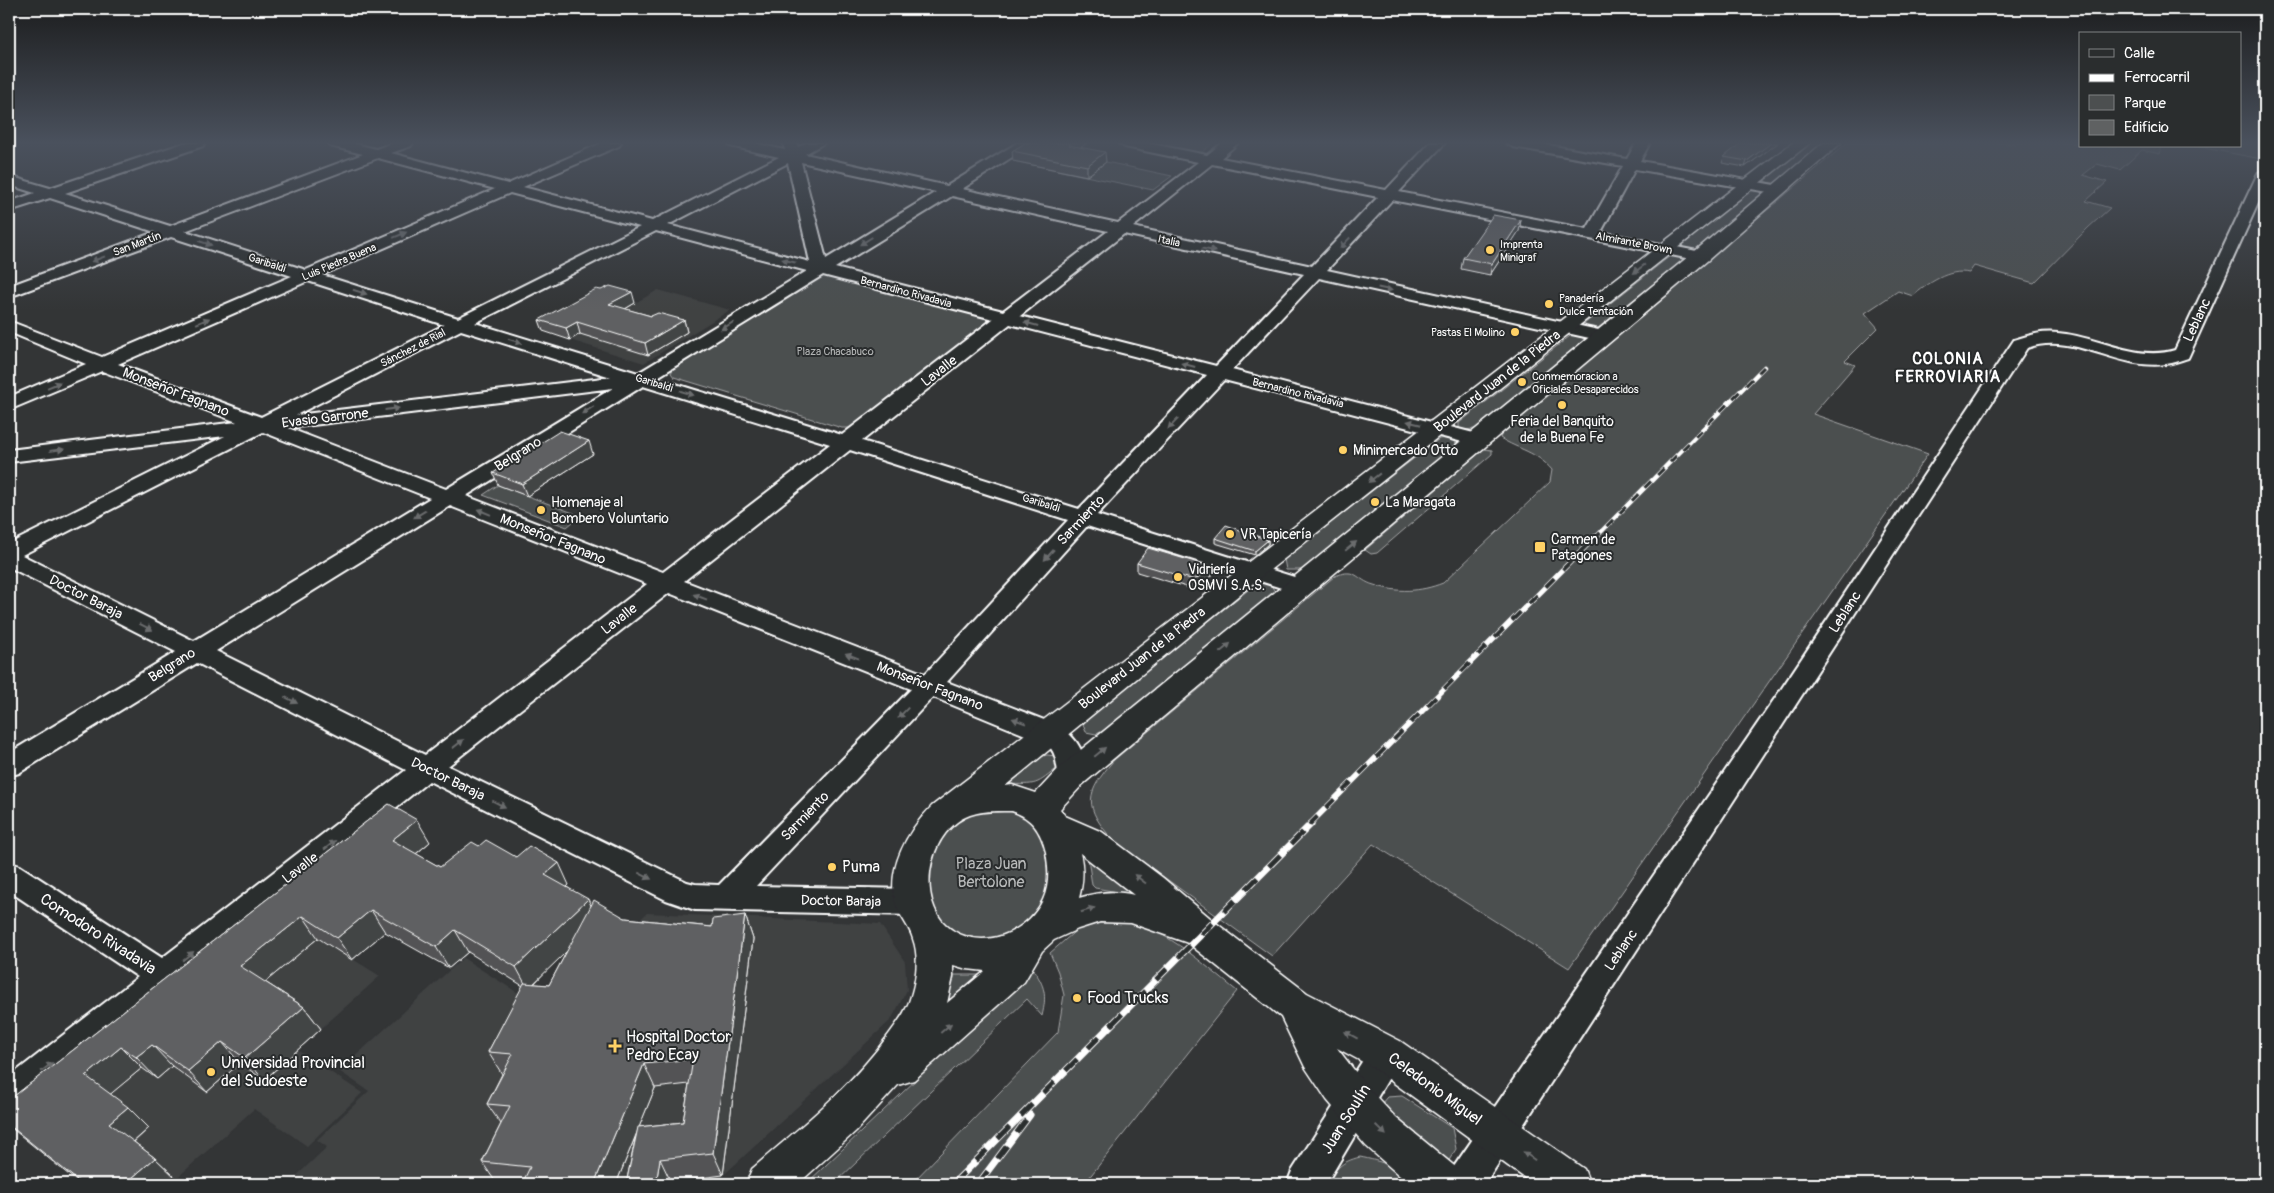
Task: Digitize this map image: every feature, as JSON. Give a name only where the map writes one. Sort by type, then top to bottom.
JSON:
[{"type":"main road","name":"Boulevard Juan de la Piedra","points":[[1035,936],[1000,955],[967,954],[947,948],[931,935],[918,916],[913,902],[912,879],[918,850],[924,837],[934,824],[1252,571],[1732,199]]},
{"type":"main road","points":[[1047,818],[1072,775],[1770,199]]},
{"type":"main road","name":"Boulevard Juan de la Piedra","points":[[880,1079],[904,1065],[1012,971],[1035,936],[1059,906],[1066,867],[1060,840],[1047,818],[1027,802],[1012,798],[992,799],[957,806]]},
{"type":"main road","name":"Celedonio Miguel","points":[[1047,818],[1090,842],[1151,888],[1203,934],[1294,1005],[1386,1054],[1568,1184]]},
{"type":"main road","name":"Celedonio Miguel","points":[[1035,936],[1092,908],[1116,906],[1137,909],[1203,934]]},
{"type":"main road","name":"Boulevard Juan de la Piedra","points":[[767,1184],[880,1079],[912,1035],[930,997],[934,977],[935,962],[931,935]]},
{"type":"main road","name":"Celedonio Miguel","points":[[1294,1005],[1328,1068],[1354,1105],[1420,1167],[1443,1184]]},
{"type":"street","points":[[9,207],[33,199]]},
{"type":"street","name":"Garibaldi","points":[[67,199],[459,324],[641,378],[1299,586]]},
{"type":"street","name":"San Martín","points":[[9,292],[258,199]]},
{"type":"street","name":"Luis Piedra Buena","points":[[9,404],[484,199]]},
{"type":"street","name":"Bernardino Rivadavia","points":[[549,199],[1478,440]]},
{"type":"street","name":"Sánchez de Rial","points":[[9,553],[652,226],[701,199]]},
{"type":"street","points":[[803,199],[820,269]]},
{"type":"street","name":"Belgrano","points":[[9,766],[934,199]]},
{"type":"street","name":"Italia","points":[[980,199],[1603,336]]},
{"type":"street","name":"Lavalle","points":[[9,1098],[427,768],[664,583],[848,443],[1160,199]]},
{"type":"street","name":"Sarmiento","points":[[726,898],[929,686],[1083,517],[1386,199]]},
{"type":"street","name":"Almirante Brown","points":[[1408,199],[1701,256]]},
{"type":"street","points":[[1591,235],[1611,199]]},
{"type":"street","name":"Leblanc","points":[[1464,1184],[1784,705],[2020,344],[2030,338],[2046,337],[2154,359],[2174,358],[2182,354],[2253,199]]},
{"type":"street","name":"Monseñor Fagnano","points":[[9,326],[102,364],[263,425],[1048,732],[1059,738],[1067,748],[1071,758],[1072,775]]},
{"type":"street","name":"Evasio Garrone","points":[[9,456],[641,378]]},
{"type":"street","name":"Doctor Baraja","points":[[9,558],[677,891],[695,897],[913,902]]},
{"type":"street","name":"Comodoro Rivadavia","points":[[9,875],[162,976]]},
{"type":"street","name":"Juan Soulín","points":[[1305,1184],[1386,1054]]},
{"type":"shaded area","points":[[658,290],[730,310],[644,363],[570,340]]},
{"type":"shaded area","name":"Hospital Doctor Pedro Ecay","points":[[647,913],[880,924],[905,962],[907,990],[891,1020],[714,1184],[288,1184],[327,1147],[317,1140],[369,1091],[339,1071],[463,958],[529,1000],[589,970]]},
{"type":"shaded area","name":"Universidad Provincial del Sudoeste","points":[[286,918],[380,976],[297,1050],[362,1093],[307,1146],[254,1109],[170,1184],[80,1184],[17,1133]]},
{"type":"green space","points":[[1741,199],[1759,199],[1696,249],[1687,249],[1681,246]]},
{"type":"green space","points":[[1781,199],[2089,199],[2086,201],[2110,208],[2034,283],[1974,266],[1969,273],[1954,273],[1939,278],[1913,296],[1898,291],[1865,313],[1878,328],[1845,361],[1855,365],[1813,414],[1928,454],[1569,968],[1373,844],[1272,956],[1113,840],[1096,818],[1092,809],[1093,791],[1097,782],[1114,760],[1335,576],[1348,573],[1383,588],[1400,590],[1417,590],[1443,583],[1550,482],[1552,470],[1534,455],[1500,438],[1502,433]]},
{"type":"green space","points":[[1670,256],[1678,256],[1683,260],[1598,328],[1585,327],[1584,324]]},
{"type":"green space","name":"Plaza Chacabuco","points":[[824,276],[845,279],[986,318],[990,321],[859,424],[851,428],[842,428],[674,377],[671,373],[673,369],[816,278]]},
{"type":"green space","points":[[1575,335],[1584,340],[1475,429],[1462,430],[1459,427],[1459,423],[1570,336]]},
{"type":"green space","points":[[1446,438],[1455,442],[1455,446],[1303,570],[1286,570],[1284,559],[1439,439]]},
{"type":"green space","points":[[1484,449],[1492,450],[1492,454],[1377,553],[1371,554],[1365,550]]},
{"type":"green space","points":[[498,485],[576,514],[573,522],[567,527],[483,495]]},
{"type":"green space","points":[[1257,583],[1270,583],[1275,592],[1106,730],[1096,734],[1086,732],[1083,725],[1086,718]]},
{"type":"green space","points":[[1047,755],[1056,756],[1060,766],[1046,777],[1031,784],[1006,784],[1040,757]]},
{"type":"green space","name":"Plaza Juan Bertolone","points":[[990,810],[1013,812],[1030,819],[1036,825],[1046,843],[1052,873],[1045,901],[1038,916],[1000,941],[978,940],[962,936],[943,925],[935,912],[930,898],[928,883],[929,867],[933,852],[939,839],[949,827],[964,816]]},
{"type":"green space","points":[[1088,858],[1135,895],[1095,888],[1092,885]]},
{"type":"green space","points":[[1113,919],[1131,922],[1164,936],[1180,946],[1237,991],[1084,1184],[911,1184],[1058,1032],[1064,995],[1058,972],[1050,953],[1080,927]]},
{"type":"green space","points":[[1033,969],[1040,981],[1045,996],[1042,1016],[1027,999],[834,1184],[806,1184]]},
{"type":"green space","points":[[954,975],[986,975],[943,1015],[952,977]]},
{"type":"green space","points":[[1402,1096],[1452,1128],[1456,1149],[1448,1162],[1435,1166],[1381,1104],[1387,1097]]},
{"type":"green space","points":[[1360,1157],[1397,1169],[1413,1184],[1327,1184],[1340,1166]]},
{"type":"building","name":"Imprenta Minigraf","points":[[1493,215],[1521,220],[1492,264],[1463,258]]},
{"type":"building","points":[[610,286],[632,292],[609,304],[651,316],[658,313],[684,320],[645,343],[577,322],[566,328],[539,320],[596,289],[601,290]]},
{"type":"building","points":[[560,431],[589,441],[522,484],[493,473]]},
{"type":"building","points":[[1226,525],[1268,540],[1255,551],[1215,538]]},
{"type":"building","points":[[1148,548],[1212,567],[1194,580],[1137,563]]},
{"type":"building","points":[[389,804],[417,820],[392,840],[440,867],[472,842],[479,846],[486,840],[516,857],[529,846],[559,863],[545,875],[588,899],[516,967],[455,930],[436,947],[371,910],[337,938],[303,916],[240,966],[304,1007],[245,1058],[222,1042],[188,1071],[152,1045],[136,1057],[121,1047],[86,1076],[128,1107],[109,1123],[155,1158],[125,1184],[82,1184],[9,1125],[9,1100]]},
{"type":"building","name":"Hospital Doctor Pedro Ecay","points":[[594,900],[625,918],[712,927],[713,919],[745,915],[713,1153],[660,1159],[656,1184],[626,1184],[638,1127],[683,1122],[693,1059],[644,1064],[594,1184],[522,1184],[530,1167],[482,1162],[510,1106],[487,1104],[513,1054],[488,1052],[524,983],[549,985]]},
{"type":"railway","points":[[1594,539],[1764,367]]},
{"type":"railway","points":[[1309,825],[1595,537]]},
{"type":"railway","points":[[953,1184],[1311,824]]},
{"type":"railway","points":[[978,1184],[1030,1115]]},
{"type":"place","name":"Imprenta Minigraf","points":[[1490,250]]},
{"type":"place","name":"Panadería Dulce Tentación","points":[[1549,304]]},
{"type":"place","name":"Pastas El Molino","points":[[1515,332]]},
{"type":"place","name":"Conmemoracion a Oficiales Desaparecidos","points":[[1522,382]]},
{"type":"place","name":"Feria del Banquito de la Buena Fe","points":[[1562,405]]},
{"type":"place","name":"Minimercado Otto","points":[[1343,450]]},
{"type":"place","name":"La Maragata","points":[[1375,502]]},
{"type":"place","name":"Homenaje al Bombero Voluntario","points":[[541,510]]},
{"type":"place","name":"VR Tapicería","points":[[1230,534]]},
{"type":"place","name":"Carmen de Patagones","points":[[1540,547]]},
{"type":"place","name":"Vidriería OSMVI S.A.S.","points":[[1178,577]]},
{"type":"place","name":"Puma","points":[[832,867]]},
{"type":"place","name":"Food Trucks","points":[[1077,998]]},
{"type":"place","name":"Hospital Doctor Pedro Ecay","points":[[615,1046]]},
{"type":"place","name":"Universidad Provincial del Sudoeste","points":[[211,1072]]},
{"type":"district","name":"COLONIA FERROVIARIA","points":[[1948,368]]}]
